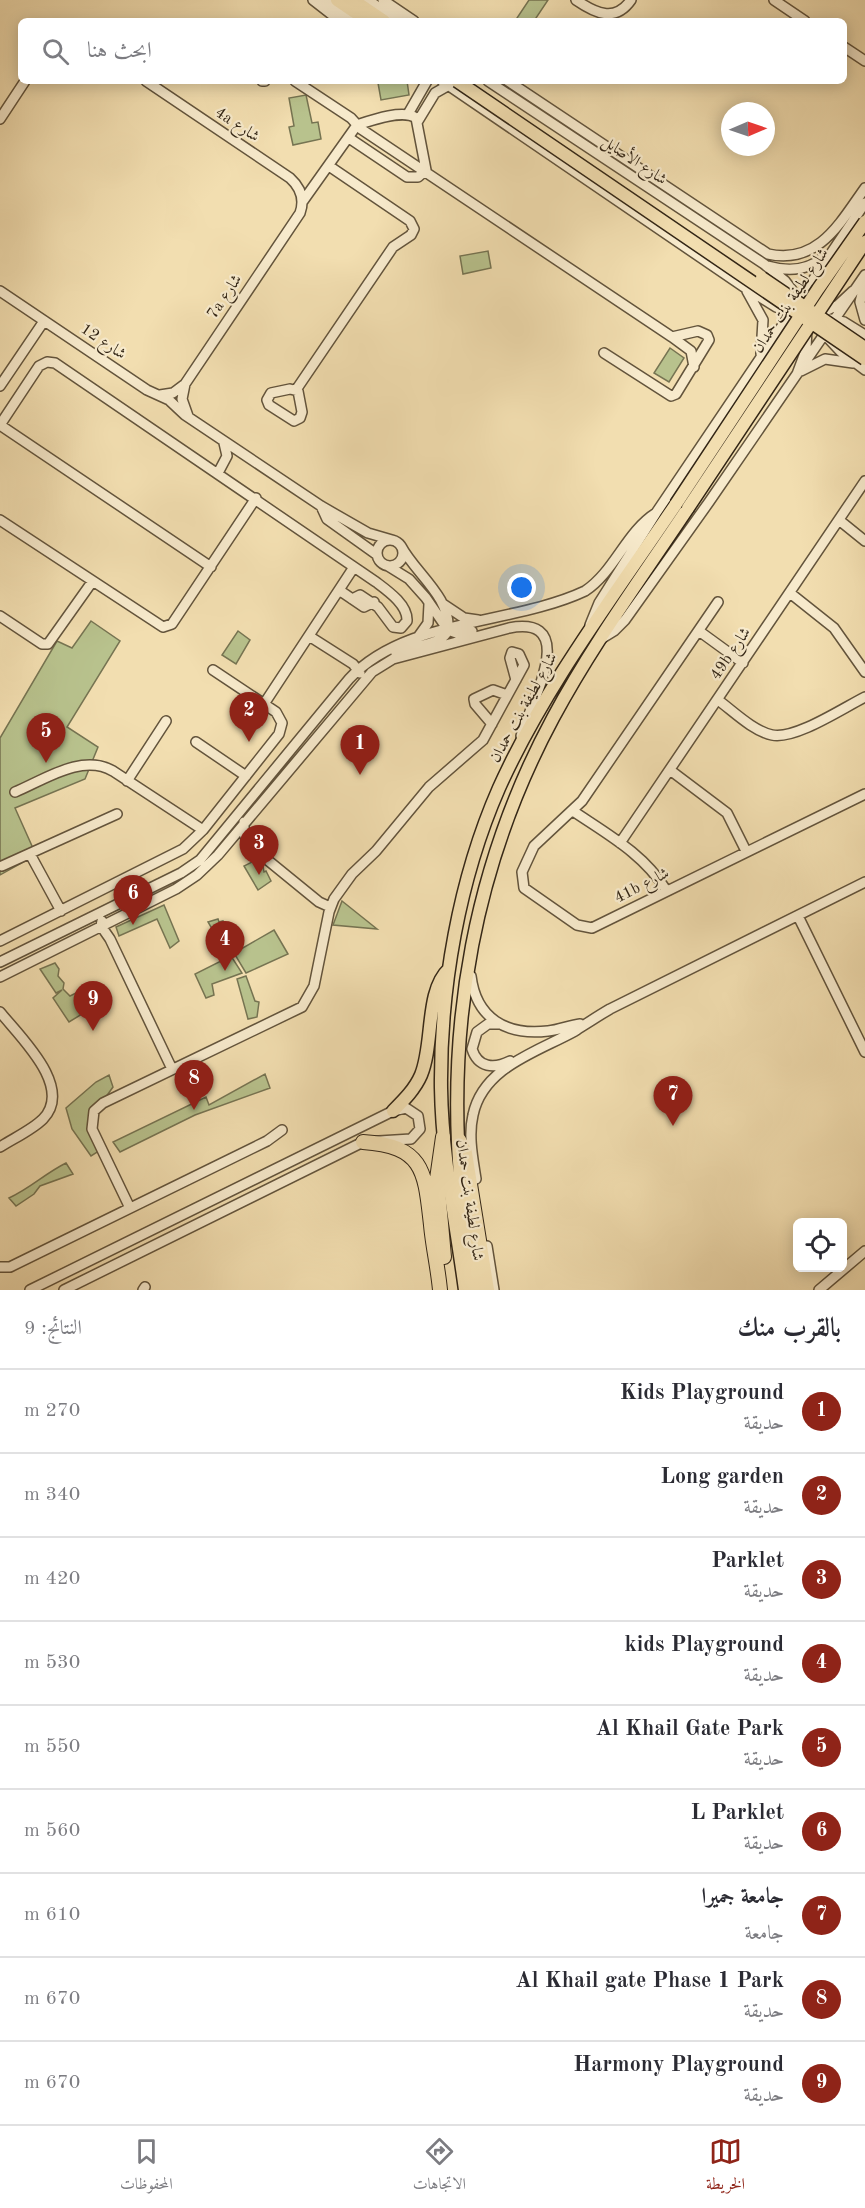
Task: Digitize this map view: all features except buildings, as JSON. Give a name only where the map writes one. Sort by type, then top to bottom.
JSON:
[{"type":"highway","points":[[443,1137],[438,1155],[437,1191],[448,1290]]},
{"type":"highway","points":[[459,1140],[465,1153],[487,1290]]},
{"type":"highway","points":[[363,1142],[397,1147],[414,1159],[422,1169],[428,1192],[440,1290]]},
{"type":"main road","points":[[337,0],[364,18]]},
{"type":"main road","points":[[353,0],[380,18]]},
{"type":"main road","points":[[453,84],[863,364]]},
{"type":"main road","points":[[476,84],[865,348]]},
{"type":"main road","name":"شارع لطيفة بنت حمدان","points":[[476,1290],[464,1209],[459,1140],[459,1027],[468,957],[494,854],[513,802],[553,718],[812,297],[865,222]]},
{"type":"main road","name":"شارع لطيفة بنت حمدان","points":[[465,1290],[443,1137],[442,1047],[450,968],[477,847],[490,808],[517,751],[549,693],[590,630],[682,506],[865,242]]},
{"type":"main road","points":[[393,1112],[411,1092],[421,1075],[429,1045],[437,988],[450,968]]},
{"type":"street","points":[[313,0],[336,18]]},
{"type":"street","points":[[325,0],[350,18]]},
{"type":"street","points":[[368,0],[395,18]]},
{"type":"street","points":[[383,0],[410,18]]},
{"type":"street","points":[[576,0],[594,12],[614,14],[625,8],[631,0]]},
{"type":"street","points":[[774,0],[801,18]]},
{"type":"street","points":[[847,49],[865,61]]},
{"type":"street","points":[[0,119],[23,84]]},
{"type":"street","name":"4a شارع","points":[[150,84],[290,178],[297,186],[303,201]]},
{"type":"street","points":[[300,84],[672,337],[691,351],[694,367]]},
{"type":"street","points":[[408,114],[425,84]]},
{"type":"street","points":[[426,170],[418,121],[435,93],[447,84]]},
{"type":"street","points":[[453,84],[514,130],[744,287],[790,313],[806,319]]},
{"type":"street","name":"شارع الأصايل","points":[[492,84],[764,264],[785,280],[799,299],[806,319]]},
{"type":"street","points":[[512,84],[761,251],[784,257],[807,252],[827,240],[865,188]]},
{"type":"street","points":[[357,125],[408,114],[418,121]]},
{"type":"street","points":[[373,136],[377,119]]},
{"type":"street","name":"7a شارع","points":[[185,384],[300,213],[303,201],[357,125]]},
{"type":"street","points":[[349,138],[407,177],[418,177],[426,170]]},
{"type":"street","points":[[408,158],[418,158],[423,152]]},
{"type":"street","points":[[296,390],[393,248],[414,231],[411,221],[329,166]]},
{"type":"street","points":[[671,190],[688,215]]},
{"type":"street","points":[[590,630],[592,616],[599,603],[656,513],[865,202]]},
{"type":"street","points":[[834,248],[815,287],[817,317],[824,333],[835,346],[863,364]]},
{"type":"street","points":[[764,264],[799,270],[816,263],[834,248]]},
{"type":"street","points":[[601,639],[614,632],[625,620],[865,275]]},
{"type":"street","points":[[865,283],[860,302],[865,320]]},
{"type":"street","points":[[744,287],[763,320],[762,356]]},
{"type":"street","name":"شارع 12","points":[[0,291],[169,400],[189,418],[321,506],[368,533],[392,540]]},
{"type":"street","points":[[817,317],[837,305],[853,291]]},
{"type":"street","points":[[762,356],[806,319],[817,317],[834,319],[851,325],[865,335]]},
{"type":"street","points":[[797,374],[806,350],[806,319]]},
{"type":"street","points":[[0,386],[44,321]]},
{"type":"street","points":[[604,353],[669,396],[676,394],[709,340],[703,332],[672,337]]},
{"type":"street","points":[[691,351],[706,348]]},
{"type":"street","points":[[797,374],[825,359],[840,359],[863,364]]},
{"type":"street","points":[[211,567],[0,425],[39,366],[52,362],[256,498],[354,567],[397,601],[406,614],[406,623],[398,628],[391,626],[374,602],[362,596],[352,599],[339,590]]},
{"type":"street","points":[[158,395],[173,393],[185,384]]},
{"type":"street","points":[[185,384],[182,399],[189,418]]},
{"type":"street","points":[[218,472],[228,454],[222,440]]},
{"type":"street","name":"49b شارع","points":[[620,843],[865,481]]},
{"type":"street","points":[[0,520],[163,627],[172,624],[256,498]]},
{"type":"street","name":"شارع 12","points":[[321,506],[327,519],[376,554]]},
{"type":"street","points":[[0,962],[181,873],[206,854],[358,669],[386,650],[417,638],[585,591],[601,578],[642,524],[656,513]]},
{"type":"street","points":[[839,520],[865,541]]},
{"type":"street","points":[[0,977],[189,881],[226,845],[372,672],[405,649],[442,638],[448,630],[447,618],[433,600],[401,546],[392,540],[379,545],[376,554],[378,560],[409,579],[433,600],[464,618],[487,619]]},
{"type":"street","points":[[388,566],[394,566],[402,558],[401,546]]},
{"type":"street","points":[[264,704],[354,567]]},
{"type":"street","points":[[0,616],[42,644],[50,643],[92,582]]},
{"type":"street","points":[[790,593],[834,628],[865,672]]},
{"type":"street","points":[[417,638],[428,623],[433,600]]},
{"type":"street","points":[[666,890],[644,861],[573,811],[586,796],[718,602]]},
{"type":"street","points":[[448,630],[464,633],[515,621],[525,623],[547,644],[548,662],[521,732],[517,751]]},
{"type":"street","points":[[393,659],[509,628],[533,629]]},
{"type":"street","points":[[699,631],[743,663]]},
{"type":"street","points":[[309,636],[358,669],[360,679],[350,696]]},
{"type":"street","points":[[342,658],[348,668],[349,679]]},
{"type":"street","points":[[0,941],[177,852],[203,830],[246,776],[281,731],[280,717],[213,670]]},
{"type":"street","points":[[129,1206],[92,1129],[92,1117],[103,1103],[302,1007],[315,986],[330,907],[352,874],[376,851],[429,787],[480,744],[516,680]]},
{"type":"street","points":[[492,724],[475,705],[474,699],[493,690],[507,695]]},
{"type":"street","points":[[718,700],[764,732],[780,736],[797,732],[865,697]]},
{"type":"street","points":[[127,781],[166,721]]},
{"type":"street","points":[[196,742],[246,776]]},
{"type":"street","points":[[15,792],[86,765],[102,766],[203,830]]},
{"type":"street","points":[[670,770],[727,813],[746,850]]},
{"type":"street","name":"41b شارع","points":[[573,811],[539,840],[531,852],[521,880],[530,894],[587,929],[865,794]]},
{"type":"street","points":[[3,866],[117,814]]},
{"type":"street","points":[[245,822],[244,834],[249,845],[319,902],[330,907]]},
{"type":"street","points":[[226,845],[249,845]]},
{"type":"street","points":[[30,854],[61,911]]},
{"type":"street","points":[[494,1290],[473,1161],[472,1116],[478,1098],[489,1082],[525,1056],[583,1024],[865,882]]},
{"type":"street","points":[[101,926],[105,915],[126,900]]},
{"type":"street","points":[[798,916],[865,1052]]},
{"type":"street","points":[[110,939],[111,921]]},
{"type":"street","points":[[101,926],[110,939],[172,1070]]},
{"type":"street","points":[[468,957],[476,1001],[486,1016],[502,1024]]},
{"type":"street","points":[[0,1012],[48,1074],[54,1096],[51,1108],[43,1120],[0,1147]]},
{"type":"street","points":[[525,1056],[498,1066],[488,1066],[478,1060],[472,1049],[477,1032],[488,1024],[502,1024],[537,1032],[583,1024]]},
{"type":"street","points":[[30,1290],[393,1112],[406,1108],[413,1111],[420,1122],[416,1135],[405,1140],[363,1142],[64,1290]]},
{"type":"street","points":[[0,1267],[10,1267],[129,1206],[267,1141],[282,1130]]},
{"type":"street","points":[[823,1289],[865,1251]]},
{"type":"green space","points":[[529,0],[548,0],[536,18],[517,18]]},
{"type":"green space","points":[[378,84],[407,84],[409,95],[381,100]]},
{"type":"green space","points":[[306,95],[312,123],[318,122],[321,139],[293,145],[289,127],[294,126],[289,98]]},
{"type":"green space","points":[[488,251],[491,268],[463,274],[460,256]]},
{"type":"green space","points":[[670,348],[684,358],[669,382],[654,373]]},
{"type":"green space","points":[[91,621],[120,641],[67,727],[98,747],[85,779],[15,808],[36,855],[0,875],[0,738],[57,641],[72,648]]},
{"type":"green space","points":[[238,631],[250,640],[236,664],[222,655]]},
{"type":"green space","points":[[256,860],[260,866],[263,866],[264,872],[266,871],[271,881],[258,890],[244,866]]},
{"type":"green space","points":[[342,901],[377,929],[333,925]]},
{"type":"green space","points":[[164,905],[179,941],[170,948],[157,919],[119,936],[116,927]]},
{"type":"green space","points":[[218,919],[219,922],[223,921],[230,936],[238,943],[234,948],[236,950],[228,956],[208,922]]},
{"type":"green space","points":[[274,930],[288,954],[246,973],[234,953]]},
{"type":"green space","points":[[231,956],[242,973],[212,984],[214,995],[206,998],[195,974]]},
{"type":"green space","points":[[55,963],[59,969],[58,976],[64,983],[63,989],[70,996],[80,991],[87,1011],[69,1022],[53,998],[62,990],[56,993],[40,969]]},
{"type":"green space","points":[[246,976],[255,1001],[259,1002],[257,1017],[248,1019],[237,979]]},
{"type":"green space","points":[[265,1074],[270,1088],[195,1115],[120,1152],[113,1142],[206,1097],[209,1105]]},
{"type":"green space","points":[[109,1075],[113,1087],[90,1119],[99,1151],[91,1156],[72,1129],[66,1108],[96,1082]]},
{"type":"green space","points":[[66,1163],[73,1174],[40,1186],[34,1194],[16,1206],[9,1198],[24,1190]]},
{"type":"place","name":"Long garden","points":[[249,742]]},
{"type":"place","name":"Al Khail Gate Park","points":[[46,763]]},
{"type":"place","name":"Kids Playground","points":[[360,775]]},
{"type":"place","name":"Parklet","points":[[259,875]]},
{"type":"place","name":"L Parklet","points":[[133,925]]},
{"type":"place","name":"kids Playground","points":[[225,971]]},
{"type":"place","name":"Harmony Playground","points":[[93,1031]]},
{"type":"place","name":"Al Khail gate Phase 1 Park","points":[[194,1110]]},
{"type":"place","name":"جامعة جميرا","points":[[673,1126]]}]
